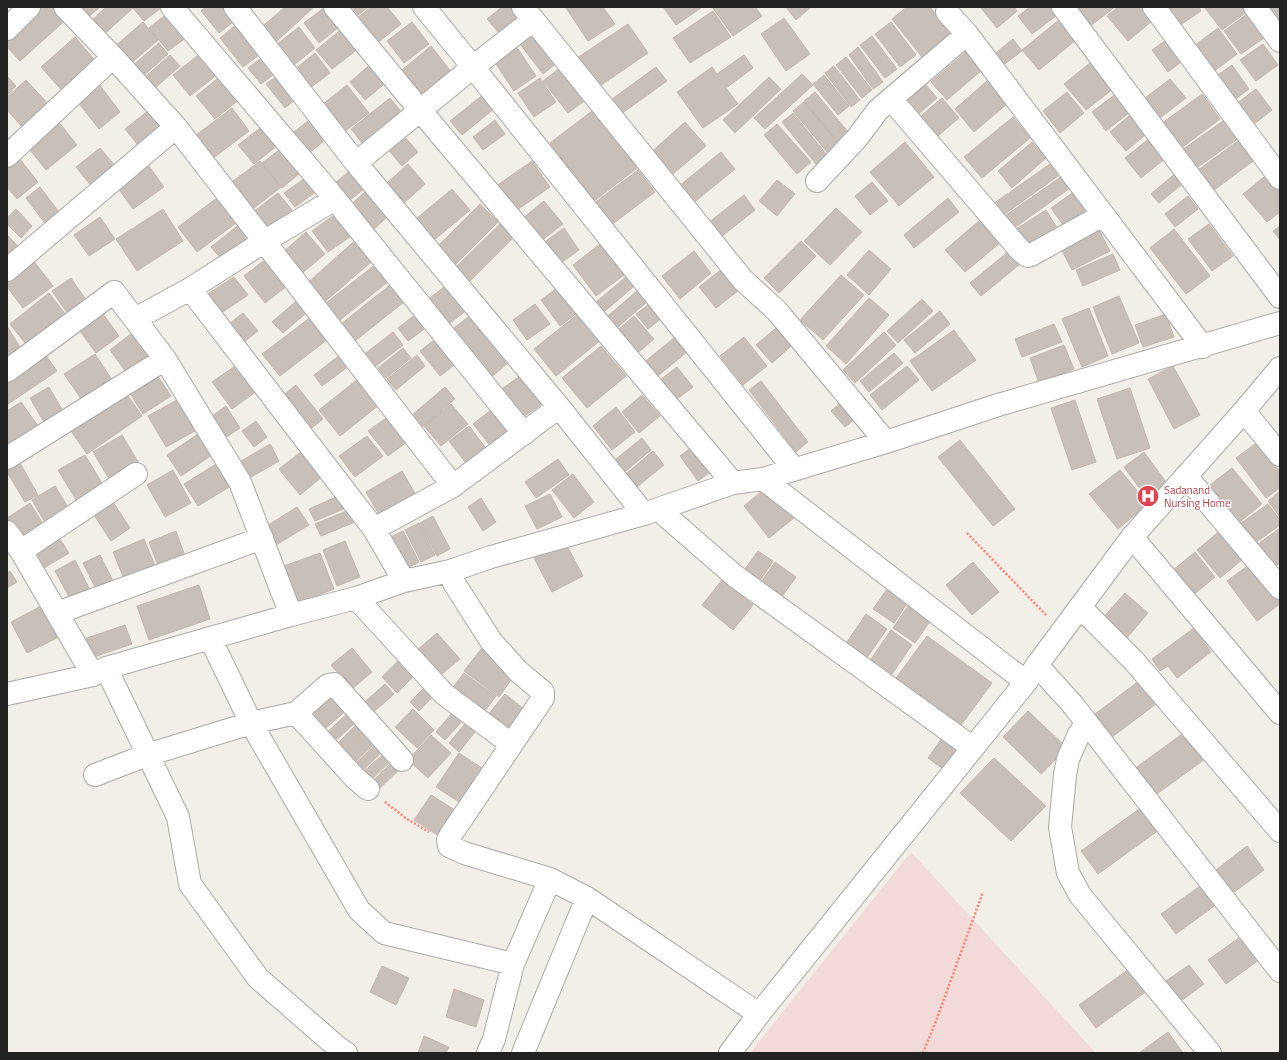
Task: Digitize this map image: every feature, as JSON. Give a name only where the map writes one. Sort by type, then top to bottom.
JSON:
[{"type":"street","points":[[7,29],[29,7]]},
{"type":"street","points":[[65,7],[114,57],[176,127],[453,486]]},
{"type":"street","points":[[172,7],[336,199],[524,434]]},
{"type":"street","points":[[235,7],[356,163],[559,407],[651,512],[735,576],[973,748]]},
{"type":"street","points":[[334,7],[733,483]]},
{"type":"street","points":[[424,7],[794,469]]},
{"type":"street","points":[[1063,7],[1280,297]]},
{"type":"street","points":[[1154,7],[1280,178]]},
{"type":"street","points":[[1255,7],[1280,41]]},
{"type":"street","points":[[356,163],[473,67],[527,11],[743,280],[777,311],[886,442]]},
{"type":"street","points":[[947,12],[967,34],[1203,346]]},
{"type":"street","points":[[816,181],[857,138],[878,110],[967,34]]},
{"type":"street","points":[[7,156],[114,57]]},
{"type":"street","points":[[891,99],[1020,250],[1027,256],[1103,215]]},
{"type":"street","points":[[7,270],[176,127]]},
{"type":"street","points":[[135,319],[190,289],[265,241],[336,199]]},
{"type":"street","points":[[190,289],[374,529],[404,581]]},
{"type":"street","points":[[7,371],[114,292],[165,359],[240,482],[291,615]]},
{"type":"street","points":[[7,694],[99,672],[210,638],[356,598],[404,581],[450,570],[651,512],[733,483],[763,479],[886,442],[998,405],[1280,323]]},
{"type":"street","points":[[7,458],[165,359]]},
{"type":"street","points":[[730,1053],[759,1014],[1032,673],[1132,537],[1244,411],[1280,368]]},
{"type":"street","points":[[374,529],[453,486],[559,407]]},
{"type":"street","points":[[1244,411],[1280,455]]},
{"type":"street","points":[[20,551],[136,474]]},
{"type":"street","points":[[1186,476],[1280,588]]},
{"type":"street","points":[[763,479],[1032,673],[1073,705],[1280,971]]},
{"type":"street","points":[[7,532],[57,613],[99,672],[147,755],[178,817],[190,884],[258,978],[346,1053]]},
{"type":"street","points":[[1132,537],[1280,713]]},
{"type":"street","points":[[57,613],[262,538]]},
{"type":"street","points":[[450,570],[454,584],[491,641],[519,672],[543,692],[543,698],[450,836],[448,844],[454,849],[464,853],[550,879],[587,898],[759,1014]]},
{"type":"street","points":[[356,598],[444,694],[511,744]]},
{"type":"street","points":[[1080,606],[1134,661],[1280,831]]},
{"type":"street","points":[[210,638],[251,723],[359,910],[384,933],[514,964]]},
{"type":"street","points":[[95,775],[147,755],[251,723],[296,713],[328,685],[334,684],[402,760]]},
{"type":"street","points":[[296,713],[355,778],[368,789]]},
{"type":"street","points":[[1087,723],[1078,734],[1068,759],[1065,775],[1060,827],[1068,872],[1080,894],[1210,1053]]},
{"type":"street","points":[[488,1053],[494,1039],[514,964],[550,879]]},
{"type":"street","points":[[523,1053],[587,898]]},
{"type":"path","points":[[967,532],[1062,631]]},
{"type":"path","points":[[368,789],[407,819],[448,844]]},
{"type":"path","points":[[923,1053],[983,892]]},
{"type":"shaded area","points":[[911,852],[1096,1053],[750,1053]]},
{"type":"building","points":[[33,7],[57,7],[68,18],[20,61],[7,47],[7,31]]},
{"type":"building","points":[[72,7],[100,7],[84,21]]},
{"type":"building","points":[[106,7],[133,8],[100,38],[87,25]]},
{"type":"building","points":[[132,7],[162,7],[144,21]]},
{"type":"building","points":[[206,7],[233,7],[241,16],[219,33],[201,11]]},
{"type":"building","points":[[285,7],[314,7],[277,41],[263,26]]},
{"type":"building","points":[[352,7],[368,7],[358,15]]},
{"type":"building","points":[[371,7],[387,7],[401,24],[376,44],[356,19]]},
{"type":"building","points":[[502,7],[514,7],[526,22],[504,39],[487,19]]},
{"type":"building","points":[[566,7],[603,7],[615,24],[588,41]]},
{"type":"building","points":[[663,7],[700,7],[701,8],[676,25]]},
{"type":"building","points":[[712,7],[755,7],[762,16],[733,36]]},
{"type":"building","points":[[786,7],[811,7],[796,20]]},
{"type":"building","points":[[907,7],[930,7],[952,33],[922,57],[892,19]]},
{"type":"building","points":[[1014,7],[1017,11],[997,28],[981,8]]},
{"type":"building","points":[[1030,7],[1062,7],[1064,10],[1032,34],[1018,16]]},
{"type":"building","points":[[1070,7],[1115,7],[1085,30]]},
{"type":"building","points":[[1118,7],[1140,7],[1152,21],[1128,41],[1107,16]]},
{"type":"building","points":[[1163,7],[1199,7],[1201,11],[1177,27]]},
{"type":"building","points":[[1204,7],[1246,7],[1248,11],[1222,30]]},
{"type":"building","points":[[1267,7],[1280,7],[1280,18],[1277,20]]},
{"type":"building","points":[[324,8],[339,27],[319,43],[304,23]]},
{"type":"building","points":[[172,10],[191,34],[168,51],[149,28]]},
{"type":"building","points":[[713,11],[731,37],[690,63],[673,38]]},
{"type":"building","points":[[1251,11],[1268,35],[1241,54],[1224,31]]},
{"type":"building","points":[[784,18],[810,54],[786,71],[761,34]]},
{"type":"building","points":[[1060,19],[1076,40],[1039,70],[1022,50]]},
{"type":"building","points":[[242,20],[266,50],[243,67],[220,38]]},
{"type":"building","points":[[143,22],[158,40],[128,66],[113,48]]},
{"type":"building","points":[[412,22],[429,44],[404,63],[387,41]]},
{"type":"building","points":[[891,22],[916,55],[900,67],[875,34]]},
{"type":"building","points":[[628,24],[648,53],[594,90],[574,60]]},
{"type":"building","points":[[299,27],[315,48],[294,65],[277,44]]},
{"type":"building","points":[[1218,28],[1237,54],[1213,72],[1194,46]]},
{"type":"building","points":[[342,29],[358,49],[332,69],[316,50]]},
{"type":"building","points":[[534,32],[558,62],[543,74],[520,44]]},
{"type":"building","points":[[872,36],[897,69],[885,78],[860,45]]},
{"type":"building","points":[[1172,36],[1188,57],[1168,72],[1152,50]]},
{"type":"building","points":[[75,37],[99,65],[65,94],[41,67]]},
{"type":"building","points":[[1013,39],[1022,51],[1002,66],[993,55]]},
{"type":"building","points":[[159,43],[168,54],[142,77],[132,66]]},
{"type":"building","points":[[514,43],[536,76],[514,91],[492,58]]},
{"type":"building","points":[[1263,44],[1278,65],[1256,81],[1240,60]]},
{"type":"building","points":[[431,46],[453,74],[424,98],[402,70]]},
{"type":"building","points":[[858,47],[883,82],[873,89],[849,55]]},
{"type":"building","points":[[966,52],[982,70],[947,100],[931,82]]},
{"type":"building","points":[[201,53],[218,74],[190,96],[173,75]]},
{"type":"building","points":[[268,53],[281,69],[261,84],[248,68]]},
{"type":"building","points":[[315,53],[330,73],[310,88],[295,69]]},
{"type":"building","points":[[170,55],[180,66],[154,89],[144,78]]},
{"type":"building","points":[[744,55],[753,68],[726,88],[738,104],[703,128],[677,92],[712,67],[717,74]]},
{"type":"building","points":[[846,57],[872,90],[862,98],[836,65]]},
{"type":"building","points":[[373,62],[388,81],[365,100],[350,82]]},
{"type":"building","points":[[1091,62],[1113,89],[1086,110],[1064,84]]},
{"type":"building","points":[[566,63],[591,96],[568,113],[543,81]]},
{"type":"building","points":[[1232,65],[1249,89],[1230,103],[1212,79]]},
{"type":"building","points":[[834,66],[860,100],[851,107],[825,73]]},
{"type":"building","points":[[656,67],[667,81],[614,119],[604,105]]},
{"type":"building","points":[[284,71],[302,94],[285,108],[266,84]]},
{"type":"building","points":[[802,74],[813,85],[765,129],[754,118]]},
{"type":"building","points":[[222,75],[241,98],[215,119],[196,96]]},
{"type":"building","points":[[824,75],[849,106],[838,115],[813,84]]},
{"type":"building","points":[[7,76],[16,86],[7,95]]},
{"type":"building","points":[[769,77],[781,89],[735,133],[723,120]]},
{"type":"building","points":[[540,78],[556,102],[534,117],[518,93]]},
{"type":"building","points":[[920,78],[937,98],[913,119],[896,99]]},
{"type":"building","points":[[1170,79],[1186,98],[1160,118],[1145,98]]},
{"type":"building","points":[[26,80],[50,106],[24,129],[7,110],[7,97]]},
{"type":"building","points":[[96,80],[120,112],[99,129],[74,97]]},
{"type":"building","points":[[988,80],[1008,103],[974,132],[955,109]]},
{"type":"building","points":[[347,85],[369,113],[344,132],[323,104]]},
{"type":"building","points":[[1256,89],[1272,110],[1249,128],[1232,107]]},
{"type":"building","points":[[1121,90],[1135,108],[1106,131],[1092,112]]},
{"type":"building","points":[[815,92],[854,139],[843,148],[804,101]]},
{"type":"building","points":[[1067,92],[1084,113],[1060,133],[1043,111]]},
{"type":"building","points":[[484,94],[495,108],[462,135],[450,121]]},
{"type":"building","points":[[1202,94],[1220,119],[1180,149],[1161,124]]},
{"type":"building","points":[[390,98],[403,114],[364,145],[351,129]]},
{"type":"building","points":[[942,98],[959,118],[933,140],[916,120]]},
{"type":"building","points":[[804,102],[843,149],[832,158],[793,111]]},
{"type":"building","points":[[154,106],[171,126],[142,150],[125,129]]},
{"type":"building","points":[[232,108],[249,131],[208,162],[191,139]]},
{"type":"building","points":[[596,108],[640,166],[594,201],[550,143]]},
{"type":"building","points":[[1135,111],[1151,130],[1126,151],[1110,132]]},
{"type":"building","points":[[793,113],[831,160],[820,169],[782,122]]},
{"type":"building","points":[[1013,117],[1030,138],[982,178],[964,157]]},
{"type":"building","points":[[312,118],[328,138],[305,156],[290,135]]},
{"type":"building","points":[[1226,119],[1239,138],[1195,169],[1182,150]]},
{"type":"building","points":[[57,120],[77,145],[46,170],[26,145]]},
{"type":"building","points":[[495,120],[505,134],[483,150],[473,137]]},
{"type":"building","points":[[685,122],[706,146],[668,178],[648,155]]},
{"type":"building","points":[[267,123],[282,142],[254,164],[238,145]]},
{"type":"building","points":[[777,124],[811,162],[797,174],[764,135]]},
{"type":"building","points":[[403,135],[418,152],[402,166],[387,148]]},
{"type":"building","points":[[1245,136],[1260,156],[1214,190],[1198,170]]},
{"type":"building","points":[[1151,137],[1167,157],[1141,178],[1125,158]]},
{"type":"building","points":[[905,142],[934,177],[899,206],[870,172]]},
{"type":"building","points":[[1032,142],[1046,158],[1012,188],[998,171]]},
{"type":"building","points":[[287,144],[306,168],[282,188],[262,163]]},
{"type":"building","points":[[100,148],[117,168],[93,188],[76,167]]},
{"type":"building","points":[[721,152],[735,169],[687,208],[673,191]]},
{"type":"building","points":[[15,153],[38,182],[17,199],[7,187],[7,159]]},
{"type":"building","points":[[260,161],[281,187],[254,208],[233,181]]},
{"type":"building","points":[[532,161],[550,187],[510,215],[492,189]]},
{"type":"building","points":[[146,162],[164,187],[133,209],[115,184]]},
{"type":"building","points":[[408,164],[425,184],[404,203],[387,183]]},
{"type":"building","points":[[1050,164],[1058,176],[1002,216],[993,204]]},
{"type":"building","points":[[351,170],[365,188],[344,205],[330,187]]},
{"type":"building","points":[[638,170],[655,192],[610,226],[593,204]]},
{"type":"building","points":[[1178,171],[1186,181],[1159,203],[1151,194]]},
{"type":"building","points":[[1269,173],[1280,185],[1280,212],[1267,222],[1243,194]]},
{"type":"building","points":[[311,174],[321,188],[295,207],[284,193]]},
{"type":"building","points":[[1065,174],[1073,186],[1010,231],[1002,218]]},
{"type":"building","points":[[777,180],[795,194],[777,216],[759,201]]},
{"type":"building","points":[[872,182],[888,201],[870,215],[855,196]]},
{"type":"building","points":[[40,187],[62,216],[48,227],[26,198]]},
{"type":"building","points":[[452,189],[470,210],[434,240],[416,219]]},
{"type":"building","points":[[366,191],[389,215],[370,233],[346,209]]},
{"type":"building","points":[[225,192],[244,217],[197,252],[178,227]]},
{"type":"building","points":[[1074,192],[1089,214],[1066,229],[1051,208]]},
{"type":"building","points":[[278,193],[292,210],[262,234],[248,216]]},
{"type":"building","points":[[744,195],[755,210],[716,241],[704,226]]},
{"type":"building","points":[[1188,196],[1198,209],[1175,227],[1165,214]]},
{"type":"building","points":[[948,198],[959,212],[914,248],[904,235]]},
{"type":"building","points":[[544,201],[563,224],[541,241],[523,218]]},
{"type":"building","points":[[480,204],[498,222],[453,267],[435,249]]},
{"type":"building","points":[[836,208],[862,232],[830,265],[804,241]]},
{"type":"building","points":[[16,209],[32,226],[21,238],[7,224],[7,218]]},
{"type":"building","points":[[163,209],[183,241],[137,271],[116,239]]},
{"type":"building","points":[[341,210],[357,232],[328,252],[312,231]]},
{"type":"building","points":[[1046,210],[1059,231],[1026,252],[1013,231]]},
{"type":"building","points":[[986,215],[1007,237],[965,272],[945,250]]},
{"type":"building","points":[[100,217],[115,239],[89,256],[74,235]]},
{"type":"building","points":[[503,221],[516,235],[470,281],[456,267]]},
{"type":"building","points":[[241,223],[252,237],[222,260],[211,247]]},
{"type":"building","points":[[1209,224],[1233,256],[1212,271],[1188,239]]},
{"type":"building","points":[[1280,226],[1280,240],[1273,231]]},
{"type":"building","points":[[564,228],[579,250],[558,265],[542,244]]},
{"type":"building","points":[[1098,228],[1110,251],[1072,270],[1060,247]]},
{"type":"building","points":[[1174,229],[1210,276],[1186,294],[1150,248]]},
{"type":"building","points":[[306,232],[325,254],[300,275],[282,253]]},
{"type":"building","points":[[7,235],[17,245],[9,254],[7,252]]},
{"type":"building","points":[[359,237],[377,257],[321,305],[304,286]]},
{"type":"building","points":[[801,241],[816,256],[779,293],[764,278]]},
{"type":"building","points":[[600,244],[624,275],[596,296],[573,265]]},
{"type":"building","points":[[869,250],[891,269],[869,295],[847,275]]},
{"type":"building","points":[[694,251],[711,273],[680,299],[662,276]]},
{"type":"building","points":[[1008,252],[1019,265],[981,296],[970,283]]},
{"type":"building","points":[[272,254],[292,282],[265,303],[244,276]]},
{"type":"building","points":[[1113,254],[1120,270],[1083,286],[1076,270]]},
{"type":"building","points":[[29,255],[53,286],[23,308],[7,287],[7,272]]},
{"type":"building","points":[[376,264],[389,281],[335,324],[321,307]]},
{"type":"building","points":[[726,266],[743,287],[716,308],[699,287]]},
{"type":"building","points":[[633,271],[641,280],[597,318],[589,308]]},
{"type":"building","points":[[841,275],[864,295],[823,340],[800,320]]},
{"type":"building","points":[[234,277],[248,295],[217,316],[203,297]]},
{"type":"building","points":[[71,278],[89,304],[70,317],[52,291]]},
{"type":"building","points":[[452,281],[472,306],[441,330],[422,304]]},
{"type":"building","points":[[562,284],[581,310],[560,326],[541,300]]},
{"type":"building","points":[[645,284],[655,295],[612,332],[602,321]]},
{"type":"building","points":[[390,285],[404,302],[350,345],[336,328]]},
{"type":"building","points":[[49,293],[69,319],[30,349],[10,324]]},
{"type":"building","points":[[302,296],[312,308],[283,333],[272,322]]},
{"type":"building","points":[[1119,296],[1139,343],[1112,354],[1093,307]]},
{"type":"building","points":[[869,298],[889,315],[846,364],[826,346]]},
{"type":"building","points":[[656,299],[667,314],[648,329],[636,314]]},
{"type":"building","points":[[922,299],[933,311],[898,343],[887,331]]},
{"type":"building","points":[[535,304],[550,324],[527,340],[513,320]]},
{"type":"building","points":[[1089,308],[1108,356],[1082,367],[1062,319]]},
{"type":"building","points":[[100,310],[119,336],[96,353],[77,327]]},
{"type":"building","points":[[420,311],[430,325],[408,341],[398,328]]},
{"type":"building","points":[[476,311],[514,358],[489,379],[450,331]]},
{"type":"building","points":[[940,311],[950,324],[915,353],[904,340]]},
{"type":"building","points":[[243,313],[258,331],[239,346],[224,328]]},
{"type":"building","points":[[579,313],[601,340],[556,376],[534,349]]},
{"type":"building","points":[[315,314],[332,336],[280,376],[262,354]]},
{"type":"building","points":[[1166,314],[1174,337],[1143,347],[1135,325]]},
{"type":"building","points":[[634,316],[654,339],[632,358],[612,335]]},
{"type":"building","points":[[783,322],[799,339],[772,363],[756,345]]},
{"type":"building","points":[[1054,324],[1062,342],[1022,357],[1015,339]]},
{"type":"building","points":[[7,326],[23,352],[7,362]]},
{"type":"building","points":[[136,330],[156,356],[129,376],[110,350]]},
{"type":"building","points":[[954,330],[976,360],[932,391],[910,361]]},
{"type":"building","points":[[393,332],[403,345],[376,366],[366,353]]},
{"type":"building","points":[[884,332],[896,345],[855,383],[843,370]]},
{"type":"building","points":[[442,334],[462,359],[440,376],[420,351]]},
{"type":"building","points":[[675,337],[687,352],[653,380],[641,365]]},
{"type":"building","points":[[744,337],[767,366],[743,385],[720,356]]},
{"type":"building","points":[[1064,345],[1074,369],[1039,383],[1030,358]]},
{"type":"building","points":[[601,346],[626,376],[587,408],[562,378]]},
{"type":"building","points":[[403,348],[411,358],[386,378],[378,368]]},
{"type":"building","points":[[42,350],[57,371],[8,404],[7,374]]},
{"type":"building","points":[[344,352],[353,363],[322,386],[314,375]]},
{"type":"building","points":[[894,353],[903,363],[869,392],[860,381]]},
{"type":"building","points":[[95,354],[112,380],[82,400],[64,374]]},
{"type":"building","points":[[417,355],[425,366],[396,390],[387,379]]},
{"type":"building","points":[[241,362],[261,388],[232,409],[212,382]]},
{"type":"building","points":[[907,366],[919,380],[882,410],[870,395]]},
{"type":"building","points":[[1173,366],[1200,415],[1174,429],[1148,379]]},
{"type":"building","points":[[677,367],[693,387],[673,402],[656,383]]},
{"type":"building","points":[[155,372],[171,396],[143,414],[128,390]]},
{"type":"building","points":[[522,375],[542,404],[520,419],[500,390]]},
{"type":"building","points":[[358,379],[379,405],[340,436],[319,410]]},
{"type":"building","points":[[761,381],[808,442],[796,452],[749,390]]},
{"type":"building","points":[[296,385],[323,419],[309,430],[281,397]]},
{"type":"building","points":[[49,387],[64,413],[45,424],[30,398]]},
{"type":"building","points":[[445,387],[455,399],[422,427],[412,415]]},
{"type":"building","points":[[1130,388],[1150,448],[1117,459],[1097,399]]},
{"type":"building","points":[[126,393],[142,416],[87,454],[71,431]]},
{"type":"building","points":[[642,395],[660,416],[639,433],[622,412]]},
{"type":"building","points":[[846,398],[861,414],[845,427],[831,411]]},
{"type":"building","points":[[177,400],[195,431],[166,447],[148,416]]},
{"type":"building","points":[[1075,400],[1096,462],[1072,470],[1051,408]]},
{"type":"building","points":[[21,402],[38,426],[10,445],[7,441],[7,411]]},
{"type":"building","points":[[451,404],[468,424],[441,446],[424,426]]},
{"type":"building","points":[[226,406],[240,428],[219,442],[205,421]]},
{"type":"building","points":[[495,407],[514,431],[492,448],[473,424]]},
{"type":"building","points":[[616,407],[635,432],[612,450],[593,426]]},
{"type":"building","points":[[392,414],[411,439],[388,456],[368,431]]},
{"type":"building","points":[[256,421],[267,437],[254,447],[242,431]]},
{"type":"building","points":[[469,426],[492,456],[472,471],[449,441]]},
{"type":"building","points":[[201,432],[215,453],[181,476],[167,455]]},
{"type":"building","points":[[122,435],[140,465],[111,482],[93,452]]},
{"type":"building","points":[[367,436],[383,456],[355,477],[339,456]]},
{"type":"building","points":[[642,438],[651,450],[626,471],[616,459]]},
{"type":"building","points":[[960,440],[1015,509],[993,526],[938,457]]},
{"type":"building","points":[[1258,442],[1280,472],[1280,488],[1266,498],[1236,458]]},
{"type":"building","points":[[270,444],[279,461],[246,480],[236,464]]},
{"type":"building","points":[[696,444],[714,469],[698,481],[680,456]]},
{"type":"building","points":[[302,451],[323,476],[300,495],[279,469]]},
{"type":"building","points":[[653,451],[664,465],[637,487],[626,474]]},
{"type":"building","points":[[1144,452],[1168,485],[1148,500],[1124,467]]},
{"type":"building","points":[[85,455],[105,488],[78,503],[58,470]]},
{"type":"building","points":[[558,459],[569,475],[536,498],[525,482]]},
{"type":"building","points":[[20,463],[38,495],[25,502],[7,472],[7,470]]},
{"type":"building","points":[[216,464],[231,486],[198,506],[184,484]]},
{"type":"building","points":[[1232,468],[1262,504],[1236,525],[1206,488]]},
{"type":"building","points":[[173,470],[191,503],[165,517],[147,485]]},
{"type":"building","points":[[1120,470],[1148,504],[1118,529],[1089,494]]},
{"type":"building","points":[[402,471],[417,497],[381,518],[366,492]]},
{"type":"building","points":[[573,474],[594,502],[574,518],[552,490]]},
{"type":"building","points":[[55,486],[71,512],[47,526],[32,500]]},
{"type":"building","points":[[768,486],[794,518],[769,538],[744,506]]},
{"type":"building","points":[[1280,491],[1280,517],[1268,501]]},
{"type":"building","points":[[343,494],[348,507],[315,521],[309,509]]},
{"type":"building","points":[[550,494],[562,517],[537,529],[525,506]]},
{"type":"building","points":[[109,496],[130,528],[111,541],[90,509]]},
{"type":"building","points":[[481,498],[496,522],[483,531],[468,507]]},
{"type":"building","points":[[30,503],[45,527],[19,543],[7,524],[7,518]]},
{"type":"building","points":[[1268,504],[1280,520],[1280,525],[1255,543],[1241,523]]},
{"type":"building","points":[[297,507],[309,525],[276,545],[265,527]]},
{"type":"building","points":[[349,510],[355,522],[321,536],[315,524]]},
{"type":"building","points":[[433,516],[450,549],[437,556],[420,523]]},
{"type":"building","points":[[419,523],[435,555],[421,562],[405,530]]},
{"type":"building","points":[[1280,528],[1280,563],[1274,567],[1258,544]]},
{"type":"building","points":[[1221,530],[1244,558],[1220,578],[1197,550]]},
{"type":"building","points":[[176,531],[186,559],[159,568],[149,542]]},
{"type":"building","points":[[403,531],[419,562],[406,569],[391,537]]},
{"type":"building","points":[[56,533],[69,553],[44,568],[31,548]]},
{"type":"building","points":[[144,539],[156,568],[125,581],[113,552]]},
{"type":"building","points":[[345,541],[360,577],[337,586],[323,550]]},
{"type":"building","points":[[565,542],[583,576],[552,592],[534,558]]},
{"type":"building","points":[[758,551],[773,561],[756,587],[740,576]]},
{"type":"building","points":[[1195,552],[1215,577],[1192,596],[1172,571]]},
{"type":"building","points":[[320,553],[334,589],[292,605],[278,568]]},
{"type":"building","points":[[100,555],[113,581],[96,589],[83,563]]},
{"type":"building","points":[[75,560],[92,594],[73,604],[55,571]]},
{"type":"building","points":[[775,562],[796,577],[778,602],[757,588]]},
{"type":"building","points":[[973,562],[999,592],[972,615],[946,585]]},
{"type":"building","points":[[1253,562],[1280,600],[1280,604],[1257,621],[1227,581]]},
{"type":"building","points":[[10,571],[17,582],[7,588],[7,573]]},
{"type":"building","points":[[722,580],[753,605],[733,630],[702,605]]},
{"type":"building","points":[[892,582],[912,596],[894,623],[873,609]]},
{"type":"building","points":[[199,585],[210,619],[149,640],[137,606]]},
{"type":"building","points":[[1125,593],[1148,613],[1125,640],[1102,619]]},
{"type":"building","points":[[913,599],[935,614],[915,643],[893,628]]},
{"type":"building","points":[[41,606],[57,638],[27,653],[11,622]]},
{"type":"building","points":[[866,614],[887,629],[866,659],[845,645]]},
{"type":"building","points":[[125,625],[132,644],[88,659],[81,640]]},
{"type":"building","points":[[1194,628],[1211,652],[1177,678],[1168,666],[1160,671],[1152,659]]},
{"type":"building","points":[[891,630],[912,645],[892,674],[871,659]]},
{"type":"building","points":[[437,633],[460,659],[437,678],[415,652]]},
{"type":"building","points":[[927,636],[992,683],[956,732],[891,685]]},
{"type":"building","points":[[352,648],[372,672],[352,689],[331,665]]},
{"type":"building","points":[[482,648],[516,673],[499,697],[464,671]]},
{"type":"building","points":[[405,654],[420,670],[397,693],[382,677]]},
{"type":"building","points":[[464,673],[496,696],[479,719],[447,695]]},
{"type":"building","points":[[1143,678],[1160,701],[1112,737],[1095,714]]},
{"type":"building","points":[[430,682],[439,690],[419,711],[410,702]]},
{"type":"building","points":[[385,684],[394,694],[368,717],[359,707]]},
{"type":"building","points":[[331,691],[347,710],[321,732],[305,713]]},
{"type":"building","points":[[505,694],[529,713],[512,734],[488,715]]},
{"type":"building","points":[[458,706],[468,715],[445,740],[436,732]]},
{"type":"building","points":[[413,709],[434,730],[417,748],[395,727]]},
{"type":"building","points":[[1028,711],[1067,748],[1041,774],[1003,737]]},
{"type":"building","points":[[349,712],[357,721],[332,744],[323,736]]},
{"type":"building","points":[[469,719],[479,727],[459,752],[449,743]]},
{"type":"building","points":[[359,722],[368,731],[343,755],[335,746]]},
{"type":"building","points":[[369,731],[378,740],[353,764],[344,755]]},
{"type":"building","points":[[947,731],[963,742],[943,769],[928,758]]},
{"type":"building","points":[[1185,732],[1205,759],[1150,799],[1130,772]]},
{"type":"building","points":[[431,735],[451,753],[428,778],[408,760]]},
{"type":"building","points":[[379,741],[386,748],[361,772],[354,765]]},
{"type":"building","points":[[388,750],[395,757],[370,781],[362,773]]},
{"type":"building","points":[[459,753],[485,770],[462,804],[436,787]]},
{"type":"building","points":[[994,758],[1046,806],[1011,841],[960,793]]},
{"type":"building","points":[[395,759],[403,766],[378,790],[371,783]]},
{"type":"building","points":[[431,795],[458,812],[442,838],[414,820]]},
{"type":"building","points":[[1146,804],[1163,827],[1098,874],[1081,851]]},
{"type":"building","points":[[1247,846],[1264,870],[1233,893],[1216,870]]},
{"type":"building","points":[[1203,884],[1217,904],[1176,934],[1161,914]]},
{"type":"building","points":[[1246,933],[1263,957],[1226,984],[1208,960]]},
{"type":"building","points":[[1189,965],[1204,984],[1178,1003],[1163,983]]},
{"type":"building","points":[[382,966],[409,978],[396,1005],[370,992]]},
{"type":"building","points":[[1132,967],[1148,990],[1096,1028],[1079,1005]]},
{"type":"building","points":[[454,989],[484,1000],[476,1027],[446,1017]]},
{"type":"building","points":[[1168,1032],[1183,1053],[1139,1053]]},
{"type":"building","points":[[424,1036],[449,1047],[446,1053],[418,1053]]},
{"type":"place","name":"Sadanand Nursing Home","points":[[1148,496]]}]
